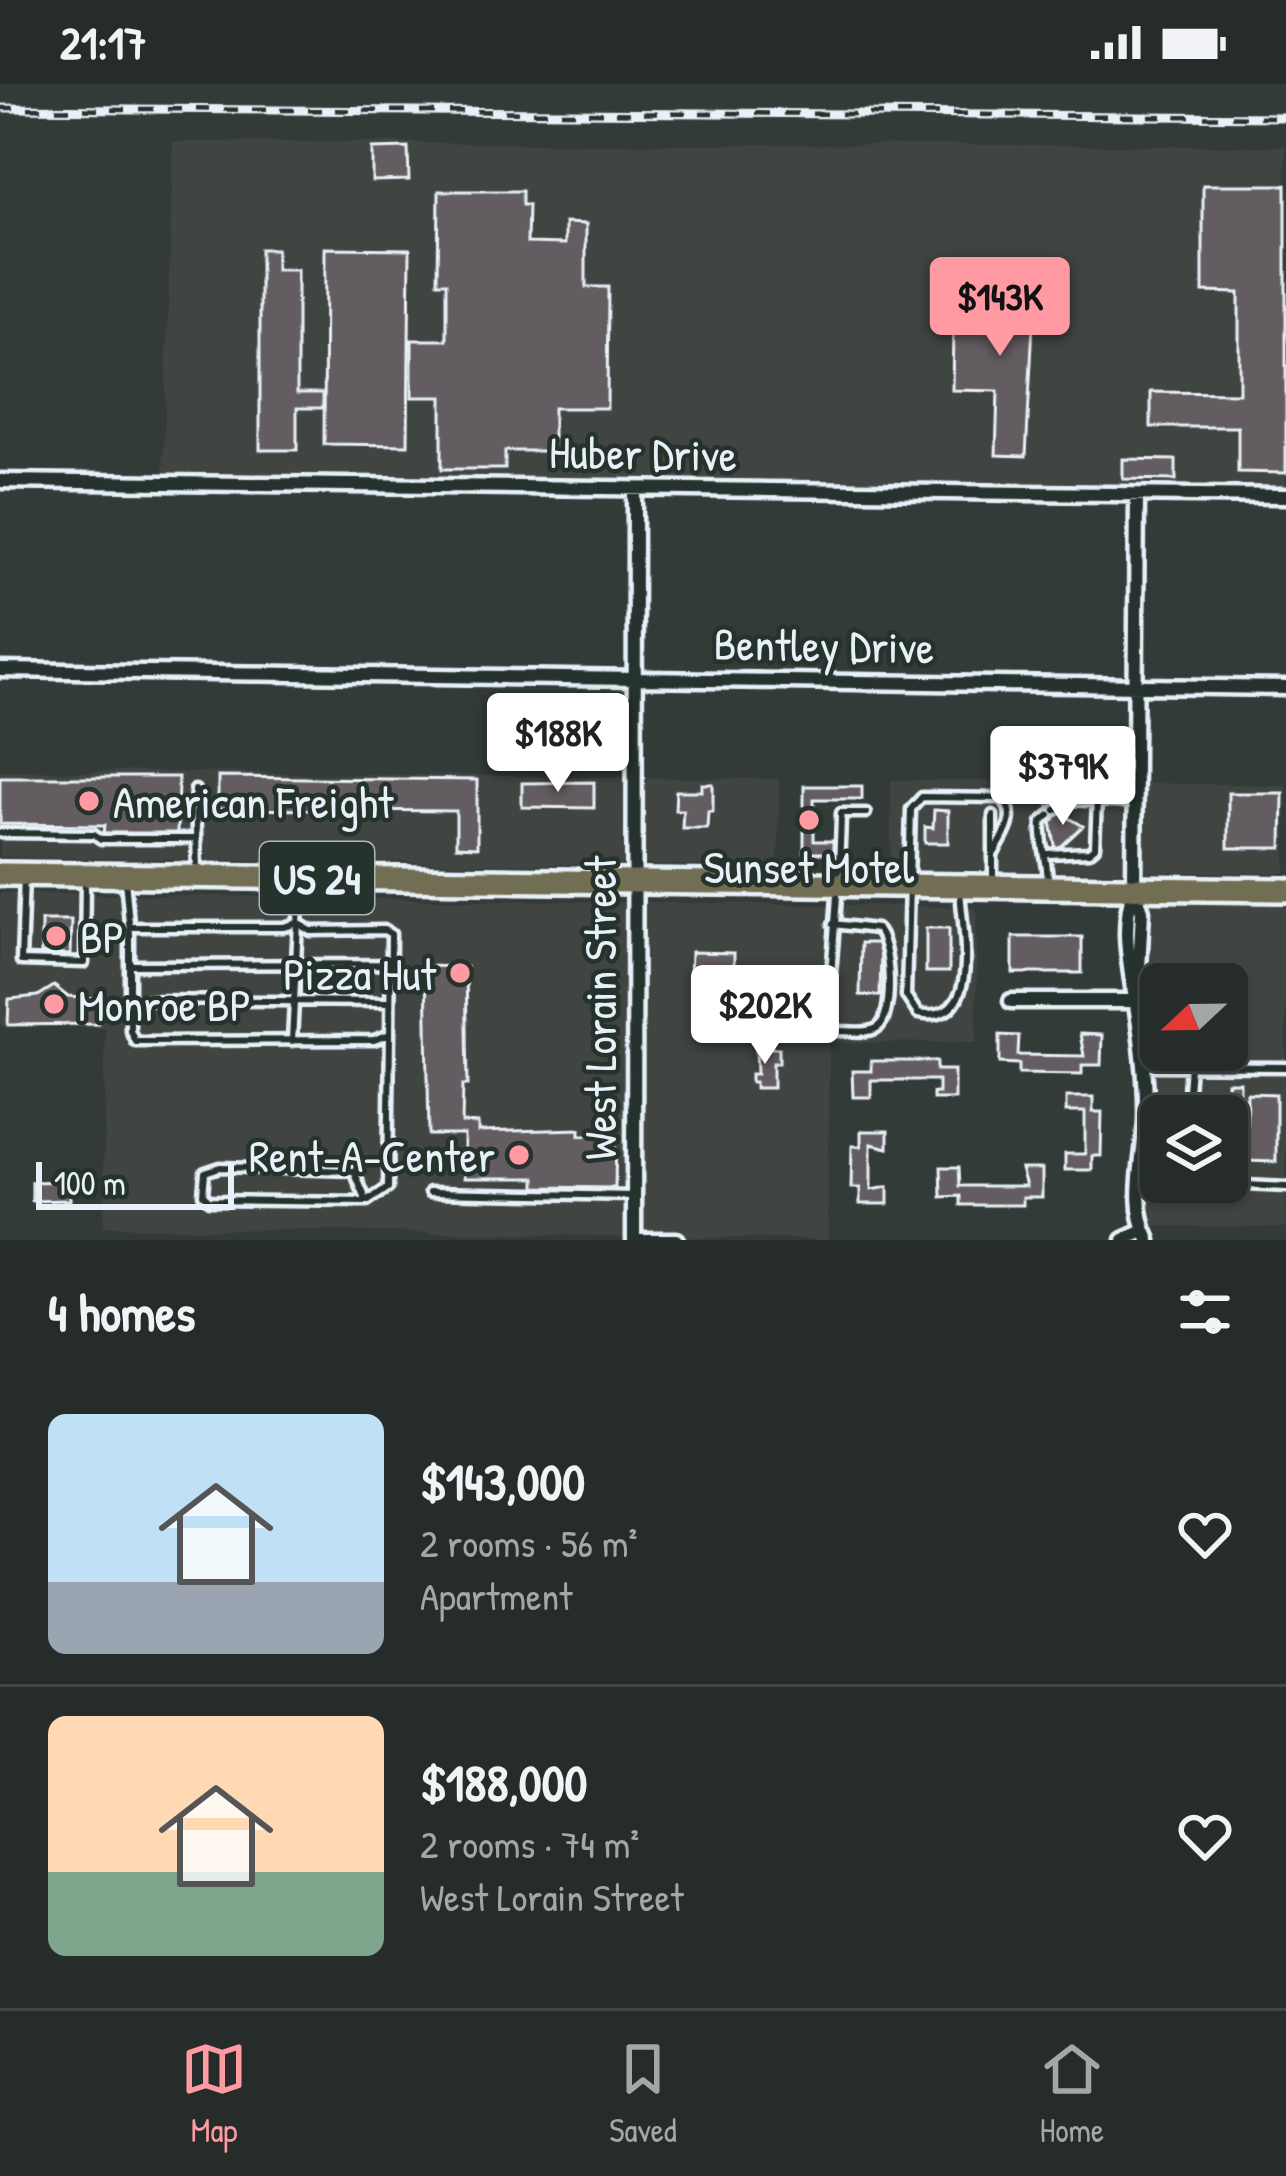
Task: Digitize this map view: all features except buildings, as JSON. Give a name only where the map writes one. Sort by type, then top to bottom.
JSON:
[{"type":"main road","name":"US 24","points":[[0,874],[1286,890]]},
{"type":"street","name":"Huber Drive","points":[[0,481],[1286,496]]},
{"type":"street","name":"West Lorain Street","points":[[634,1240],[635,488]]},
{"type":"street","points":[[1136,495],[1134,888],[1127,910],[1126,956],[1140,1034]]},
{"type":"street","name":"Bentley Drive","points":[[0,670],[1286,688]]},
{"type":"street","points":[[1012,1001],[1136,1001]]},
{"type":"street","points":[[1124,1240],[1147,1236],[1140,1204],[1144,1071]]},
{"type":"street","points":[[634,1240],[676,1240]]},
{"type":"lane","points":[[194,790],[197,876]]},
{"type":"lane","points":[[960,886],[964,987],[945,1012],[918,1014],[906,996],[911,809],[922,797],[1002,798],[1011,814],[993,855]]},
{"type":"lane","points":[[1048,854],[1089,852],[1095,847],[1096,799]]},
{"type":"lane","points":[[1048,887],[1048,854],[1040,839],[1042,821],[1069,800],[1134,803]]},
{"type":"lane","points":[[833,924],[883,932],[887,1010],[881,1026],[873,1031],[838,1030],[827,1018],[833,924],[840,884],[841,813],[866,813]]},
{"type":"lane","points":[[992,886],[993,815]]},
{"type":"lane","points":[[0,833],[196,839]]},
{"type":"lane","points":[[24,874],[21,961],[84,963],[86,875]]},
{"type":"lane","points":[[124,875],[130,927],[130,1030],[135,1041],[374,1040],[390,1034]]},
{"type":"lane","points":[[292,1040],[301,878]]},
{"type":"lane","points":[[130,927],[284,927],[298,923]]},
{"type":"lane","points":[[298,923],[311,932],[384,930],[391,934],[388,1187],[367,1202],[209,1200],[203,1194],[205,1172],[220,1167],[354,1171],[367,1202]]},
{"type":"lane","points":[[130,964],[390,964]]},
{"type":"lane","points":[[130,1000],[389,1001]]},
{"type":"lane","points":[[1248,1067],[1286,1067]]},
{"type":"lane","points":[[1248,1185],[1286,1187]]},
{"type":"lane","points":[[430,1192],[634,1196]]},
{"type":"shaded area","points":[[173,142],[1286,146],[1286,496],[163,480]]},
{"type":"shaded area","points":[[0,770],[779,779],[778,867],[0,857]]},
{"type":"shaded area","points":[[891,780],[1286,785],[1286,873],[891,869]]},
{"type":"shaded area","points":[[1134,888],[1286,890],[1286,1227],[1160,1226],[1144,1231],[1145,1203],[1248,1203],[1248,1095],[1144,1095],[1142,1071],[1248,1071],[1248,963],[1140,963],[1140,1051]]},
{"type":"shaded area","points":[[0,893],[976,907],[977,1042],[829,1043],[828,1240],[103,1227],[105,1028],[0,1026]]},
{"type":"railway","points":[[0,108],[1286,117]]},
{"type":"place","name":"American Freight","points":[[89,801]]},
{"type":"place","name":"Sunset Motel","points":[[809,820]]},
{"type":"place","name":"BP","points":[[56,936]]},
{"type":"place","name":"Pizza Hut","points":[[460,973]]},
{"type":"place","name":"Monroe BP","points":[[54,1004]]},
{"type":"place","name":"Rent-A-Center","points":[[519,1155]]}]
